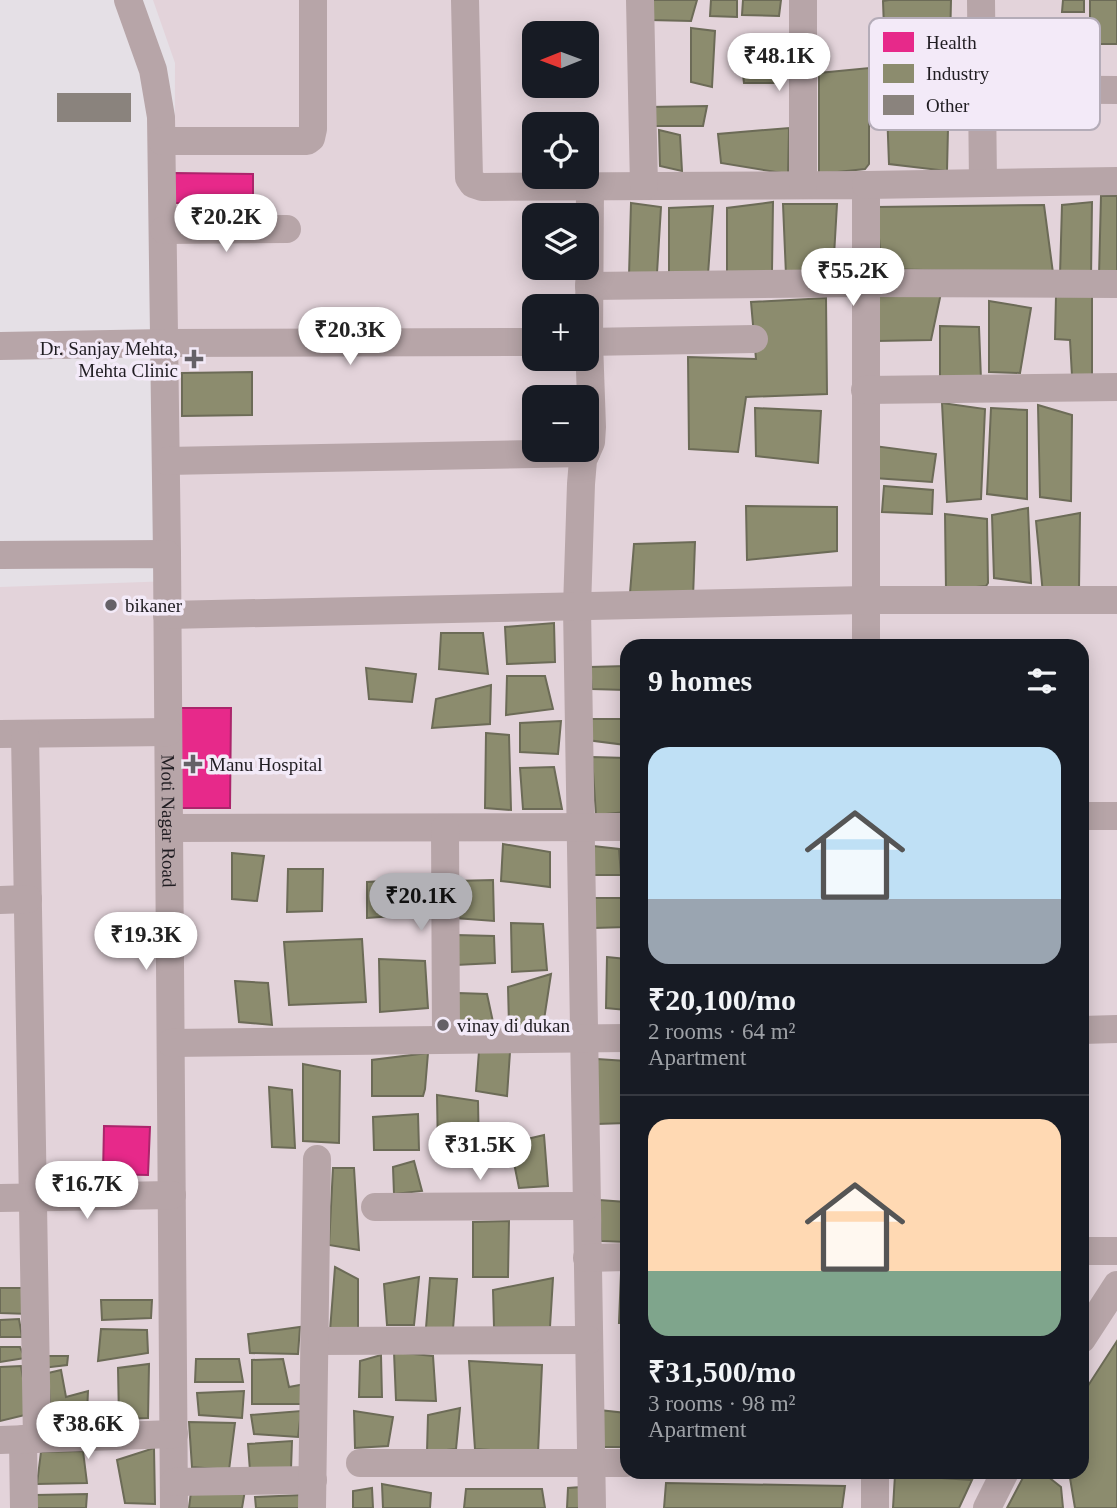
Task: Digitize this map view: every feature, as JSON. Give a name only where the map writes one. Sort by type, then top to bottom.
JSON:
[{"type":"street","name":"Moti Nagar Road","points":[[128,0],[153,70],[162,141],[166,342],[174,1495]]},
{"type":"street","points":[[162,141],[294,141],[311,138],[313,0]]},
{"type":"street","points":[[465,0],[469,178],[473,184],[482,187],[522,187]]},
{"type":"street","points":[[640,0],[644,187]]},
{"type":"street","points":[[803,0],[803,185]]},
{"type":"street","points":[[981,0],[981,18]]},
{"type":"street","points":[[982,130],[983,183]]},
{"type":"street","points":[[599,187],[1117,181]]},
{"type":"street","points":[[866,185],[866,639]]},
{"type":"street","points":[[589,294],[590,189]]},
{"type":"street","points":[[164,230],[287,229]]},
{"type":"street","points":[[589,286],[1117,284]]},
{"type":"street","points":[[599,342],[754,339]]},
{"type":"street","points":[[0,346],[166,342],[522,342]]},
{"type":"street","points":[[865,390],[1117,387]]},
{"type":"street","points":[[167,461],[522,454]]},
{"type":"street","points":[[583,462],[577,608],[592,1508]]},
{"type":"street","points":[[0,555],[167,554]]},
{"type":"street","points":[[167,615],[865,600],[1117,600]]},
{"type":"street","points":[[24,1508],[20,1439],[34,1197],[28,900],[13,734],[168,732]]},
{"type":"street","points":[[1089,817],[1117,816]]},
{"type":"street","points":[[169,828],[620,827]]},
{"type":"street","points":[[445,828],[446,1039]]},
{"type":"street","points":[[0,900],[28,900]]},
{"type":"street","points":[[1089,1030],[1117,1029]]},
{"type":"street","points":[[171,1043],[620,1038]]},
{"type":"street","points":[[312,1508],[317,1159]]},
{"type":"street","points":[[0,1198],[172,1195]]},
{"type":"street","points":[[375,1207],[586,1206]]},
{"type":"street","points":[[1089,1251],[1117,1251]]},
{"type":"street","points":[[587,1258],[620,1257]]},
{"type":"street","points":[[1089,1328],[1117,1285]]},
{"type":"street","points":[[315,1341],[589,1340]]},
{"type":"street","points":[[20,1439],[174,1434]]},
{"type":"street","points":[[360,1462],[620,1463]]},
{"type":"street","points":[[875,1479],[875,1508]]},
{"type":"street","points":[[987,1508],[1002,1479]]},
{"type":"street","points":[[174,1495],[313,1480]]},
{"type":"shaded area","points":[[153,0],[1117,0],[1117,1508],[0,1508],[0,587],[173,581],[175,63]]},
{"type":"building: Health","points":[[174,173],[253,174],[253,203],[174,203]]},
{"type":"building: Health","points":[[172,708],[231,708],[230,808],[171,808]]},
{"type":"building: Health","points":[[104,1126],[150,1127],[148,1175],[103,1174]]},
{"type":"building: Industry","points":[[649,0],[697,0],[691,21],[650,20]]},
{"type":"building: Industry","points":[[711,0],[737,0],[737,17],[710,16]]},
{"type":"building: Industry","points":[[743,0],[781,0],[779,16],[742,15]]},
{"type":"building: Industry","points":[[951,0],[951,18],[884,18],[883,1]]},
{"type":"building: Industry","points":[[1063,0],[1084,0],[1084,12],[1062,12]]},
{"type":"building: Industry","points":[[1090,0],[1117,0],[1117,44],[1100,44],[1100,18],[1090,18]]},
{"type":"building: Industry","points":[[691,28],[715,31],[712,87],[691,82]]},
{"type":"building: Industry","points":[[780,49],[779,83],[744,83],[740,51]]},
{"type":"building: Industry","points":[[869,68],[869,164],[865,169],[819,174],[819,73]]},
{"type":"building: Industry","points":[[707,106],[703,126],[649,126],[648,107]]},
{"type":"building: Industry","points":[[789,128],[788,174],[721,163],[718,134]]},
{"type":"building: Industry","points":[[659,130],[680,135],[682,171],[660,166]]},
{"type":"building: Industry","points":[[888,130],[948,130],[947,171],[889,164]]},
{"type":"building: Industry","points":[[1101,196],[1117,196],[1117,275],[1099,276]]},
{"type":"building: Industry","points":[[773,202],[772,271],[727,276],[727,208]]},
{"type":"building: Industry","points":[[1092,202],[1091,279],[1060,275],[1062,205]]},
{"type":"building: Industry","points":[[631,203],[661,207],[657,273],[629,276]]},
{"type":"building: Industry","points":[[783,204],[837,204],[833,273],[786,275]]},
{"type":"building: Industry","points":[[1044,205],[1053,273],[882,269],[876,207]]},
{"type":"building: Industry","points":[[713,206],[708,274],[669,275],[669,208]]},
{"type":"building: Industry","points":[[871,293],[941,293],[931,340],[876,341]]},
{"type":"building: Industry","points":[[1092,293],[1092,377],[1072,376],[1070,340],[1055,339],[1056,296]]},
{"type":"building: Industry","points":[[826,298],[827,394],[746,397],[738,452],[689,449],[688,357],[756,359],[751,302]]},
{"type":"building: Industry","points":[[989,301],[1031,308],[1020,373],[989,372]]},
{"type":"building: Industry","points":[[940,326],[979,327],[981,380],[940,377]]},
{"type":"building: Industry","points":[[252,372],[252,415],[182,416],[182,373]]},
{"type":"building: Industry","points":[[942,403],[985,409],[981,499],[947,502]]},
{"type":"building: Industry","points":[[1038,405],[1072,415],[1071,501],[1040,497]]},
{"type":"building: Industry","points":[[755,408],[821,411],[818,463],[756,456]]},
{"type":"building: Industry","points":[[991,408],[1027,410],[1027,499],[987,494]]},
{"type":"building: Industry","points":[[874,446],[936,454],[932,482],[874,478]]},
{"type":"building: Industry","points":[[884,486],[933,490],[932,514],[882,512]]},
{"type":"building: Industry","points":[[746,506],[837,507],[837,551],[747,560]]},
{"type":"building: Industry","points":[[1028,508],[1031,583],[994,578],[992,515]]},
{"type":"building: Industry","points":[[1080,513],[1079,590],[1043,594],[1036,521]]},
{"type":"building: Industry","points":[[945,514],[987,519],[986,586],[946,590]]},
{"type":"building: Industry","points":[[695,542],[693,598],[630,593],[634,544]]},
{"type":"building: Industry","points":[[554,623],[555,662],[507,664],[505,627]]},
{"type":"building: Industry","points":[[441,633],[483,633],[488,674],[439,669]]},
{"type":"building: Industry","points":[[620,666],[620,690],[592,689],[590,667]]},
{"type":"building: Industry","points":[[366,668],[416,674],[412,702],[369,699]]},
{"type":"building: Industry","points":[[507,676],[545,676],[553,709],[506,715]]},
{"type":"building: Industry","points":[[491,685],[490,724],[432,728],[436,699]]},
{"type":"building: Industry","points":[[587,719],[620,719],[620,744],[587,740]]},
{"type":"building: Industry","points":[[561,721],[558,754],[520,752],[520,723]]},
{"type":"building: Industry","points":[[486,733],[509,735],[511,810],[485,808]]},
{"type":"building: Industry","points":[[592,757],[620,758],[620,813],[596,815]]},
{"type":"building: Industry","points":[[554,767],[562,809],[523,809],[520,768]]},
{"type":"building: Industry","points":[[503,844],[550,852],[550,887],[501,881]]},
{"type":"building: Industry","points":[[593,846],[619,849],[620,875],[593,875]]},
{"type":"building: Industry","points":[[232,853],[264,856],[257,901],[232,899]]},
{"type":"building: Industry","points":[[288,869],[323,869],[322,911],[287,912]]},
{"type":"building: Industry","points":[[419,879],[423,914],[367,918],[367,882]]},
{"type":"building: Industry","points":[[493,880],[494,921],[455,918],[454,881]]},
{"type":"building: Industry","points":[[592,898],[620,898],[620,927],[594,928]]},
{"type":"building: Industry","points":[[511,923],[543,924],[547,970],[512,972]]},
{"type":"building: Industry","points":[[456,935],[494,936],[495,963],[456,965]]},
{"type":"building: Industry","points":[[362,939],[366,1002],[289,1005],[284,942]]},
{"type":"building: Industry","points":[[607,957],[620,958],[620,1009],[606,1008]]},
{"type":"building: Industry","points":[[379,959],[425,961],[428,1008],[380,1012]]},
{"type":"building: Industry","points":[[551,974],[542,1033],[509,1025],[508,987]]},
{"type":"building: Industry","points":[[235,981],[268,983],[272,1025],[239,1022]]},
{"type":"building: Industry","points":[[458,993],[487,994],[493,1022],[458,1024]]},
{"type":"building: Industry","points":[[479,1051],[510,1052],[507,1096],[476,1091]]},
{"type":"building: Industry","points":[[428,1053],[423,1096],[372,1096],[372,1060]]},
{"type":"building: Industry","points":[[597,1059],[620,1061],[620,1123],[597,1124]]},
{"type":"building: Industry","points":[[303,1064],[340,1071],[339,1143],[303,1141]]},
{"type":"building: Industry","points":[[269,1087],[292,1090],[295,1148],[272,1147]]},
{"type":"building: Industry","points":[[437,1095],[478,1101],[479,1157],[438,1153]]},
{"type":"building: Industry","points":[[418,1114],[419,1150],[374,1150],[373,1117]]},
{"type":"building: Industry","points":[[544,1135],[548,1186],[519,1188],[510,1143]]},
{"type":"building: Industry","points":[[414,1161],[422,1191],[394,1194],[393,1167]]},
{"type":"building: Industry","points":[[333,1168],[354,1168],[359,1250],[329,1245]]},
{"type":"building: Industry","points":[[599,1200],[620,1202],[620,1242],[601,1241]]},
{"type":"building: Industry","points":[[509,1221],[508,1277],[473,1277],[473,1222]]},
{"type":"building: Industry","points":[[335,1267],[358,1279],[358,1329],[330,1331]]},
{"type":"building: Industry","points":[[419,1277],[414,1325],[387,1325],[384,1284]]},
{"type":"building: Industry","points":[[430,1278],[457,1279],[453,1329],[426,1328]]},
{"type":"building: Industry","points":[[553,1278],[550,1327],[494,1327],[493,1290]]},
{"type":"building: Industry","points":[[0,1288],[22,1288],[29,1314],[0,1313]]},
{"type":"building: Industry","points":[[101,1300],[152,1300],[151,1318],[102,1320]]},
{"type":"building: Industry","points":[[19,1319],[22,1337],[0,1337],[0,1320]]},
{"type":"building: Industry","points":[[300,1327],[298,1354],[250,1353],[248,1334]]},
{"type":"building: Industry","points":[[101,1329],[147,1330],[148,1353],[98,1361]]},
{"type":"building: Industry","points":[[1117,1341],[1117,1508],[1075,1508],[1070,1479],[1089,1479],[1089,1384]]},
{"type":"building: Industry","points":[[0,1347],[20,1347],[25,1358],[0,1362]]},
{"type":"building: Industry","points":[[394,1352],[433,1356],[436,1401],[396,1400]]},
{"type":"building: Industry","points":[[381,1355],[382,1397],[359,1397],[360,1361]]},
{"type":"building: Industry","points":[[42,1356],[68,1356],[67,1365],[43,1368]]},
{"type":"building: Industry","points":[[196,1359],[239,1359],[243,1382],[195,1382]]},
{"type":"building: Industry","points":[[283,1359],[289,1387],[305,1384],[306,1404],[252,1404],[252,1360]]},
{"type":"building: Industry","points":[[469,1361],[542,1365],[538,1453],[475,1449]]},
{"type":"building: Industry","points":[[149,1364],[148,1418],[119,1419],[118,1368]]},
{"type":"building: Industry","points":[[21,1366],[29,1414],[0,1421],[0,1367]]},
{"type":"building: Industry","points":[[61,1370],[66,1397],[88,1391],[87,1414],[51,1416],[48,1373]]},
{"type":"building: Industry","points":[[244,1391],[242,1418],[199,1415],[197,1393]]},
{"type":"building: Industry","points":[[460,1408],[456,1449],[427,1452],[428,1415]]},
{"type":"building: Industry","points":[[599,1410],[620,1412],[620,1447],[601,1447]]},
{"type":"building: Industry","points":[[301,1411],[298,1437],[254,1434],[251,1415]]},
{"type":"building: Industry","points":[[354,1411],[393,1417],[388,1446],[355,1448]]},
{"type":"building: Industry","points":[[189,1422],[235,1423],[229,1470],[192,1467]]},
{"type":"building: Industry","points":[[292,1441],[291,1469],[250,1471],[248,1444]]},
{"type":"building: Industry","points":[[154,1448],[155,1504],[125,1503],[117,1460]]},
{"type":"building: Industry","points":[[83,1451],[87,1483],[37,1484],[41,1452]]},
{"type":"building: Industry","points":[[895,1479],[972,1480],[959,1508],[893,1508]]},
{"type":"building: Industry","points":[[1022,1479],[1051,1479],[1061,1487],[1063,1508],[1007,1508]]},
{"type":"building: Industry","points":[[666,1483],[845,1486],[842,1508],[664,1508]]},
{"type":"building: Industry","points":[[382,1484],[431,1493],[430,1508],[383,1508]]},
{"type":"building: Industry","points":[[581,1487],[582,1508],[567,1508],[568,1488]]},
{"type":"building: Industry","points":[[372,1488],[373,1508],[353,1508],[353,1491]]},
{"type":"building: Industry","points":[[466,1489],[542,1489],[545,1508],[464,1508]]},
{"type":"building: Industry","points":[[245,1490],[242,1508],[189,1508],[191,1492]]},
{"type":"building: Industry","points":[[87,1494],[86,1508],[35,1508],[36,1495]]},
{"type":"building: Industry","points":[[303,1495],[301,1508],[256,1508],[255,1497]]},
{"type":"building: Other","points":[[57,93],[131,93],[131,122],[57,122]]},
{"type":"place","name":"Dr. Sanjay Mehta, Mehta Clinic","points":[[194,359]]},
{"type":"place","name":"bikaner","points":[[111,605]]},
{"type":"place","name":"Manu Hospital","points":[[193,764]]},
{"type":"place","name":"vinay di dukan","points":[[443,1025]]}]
